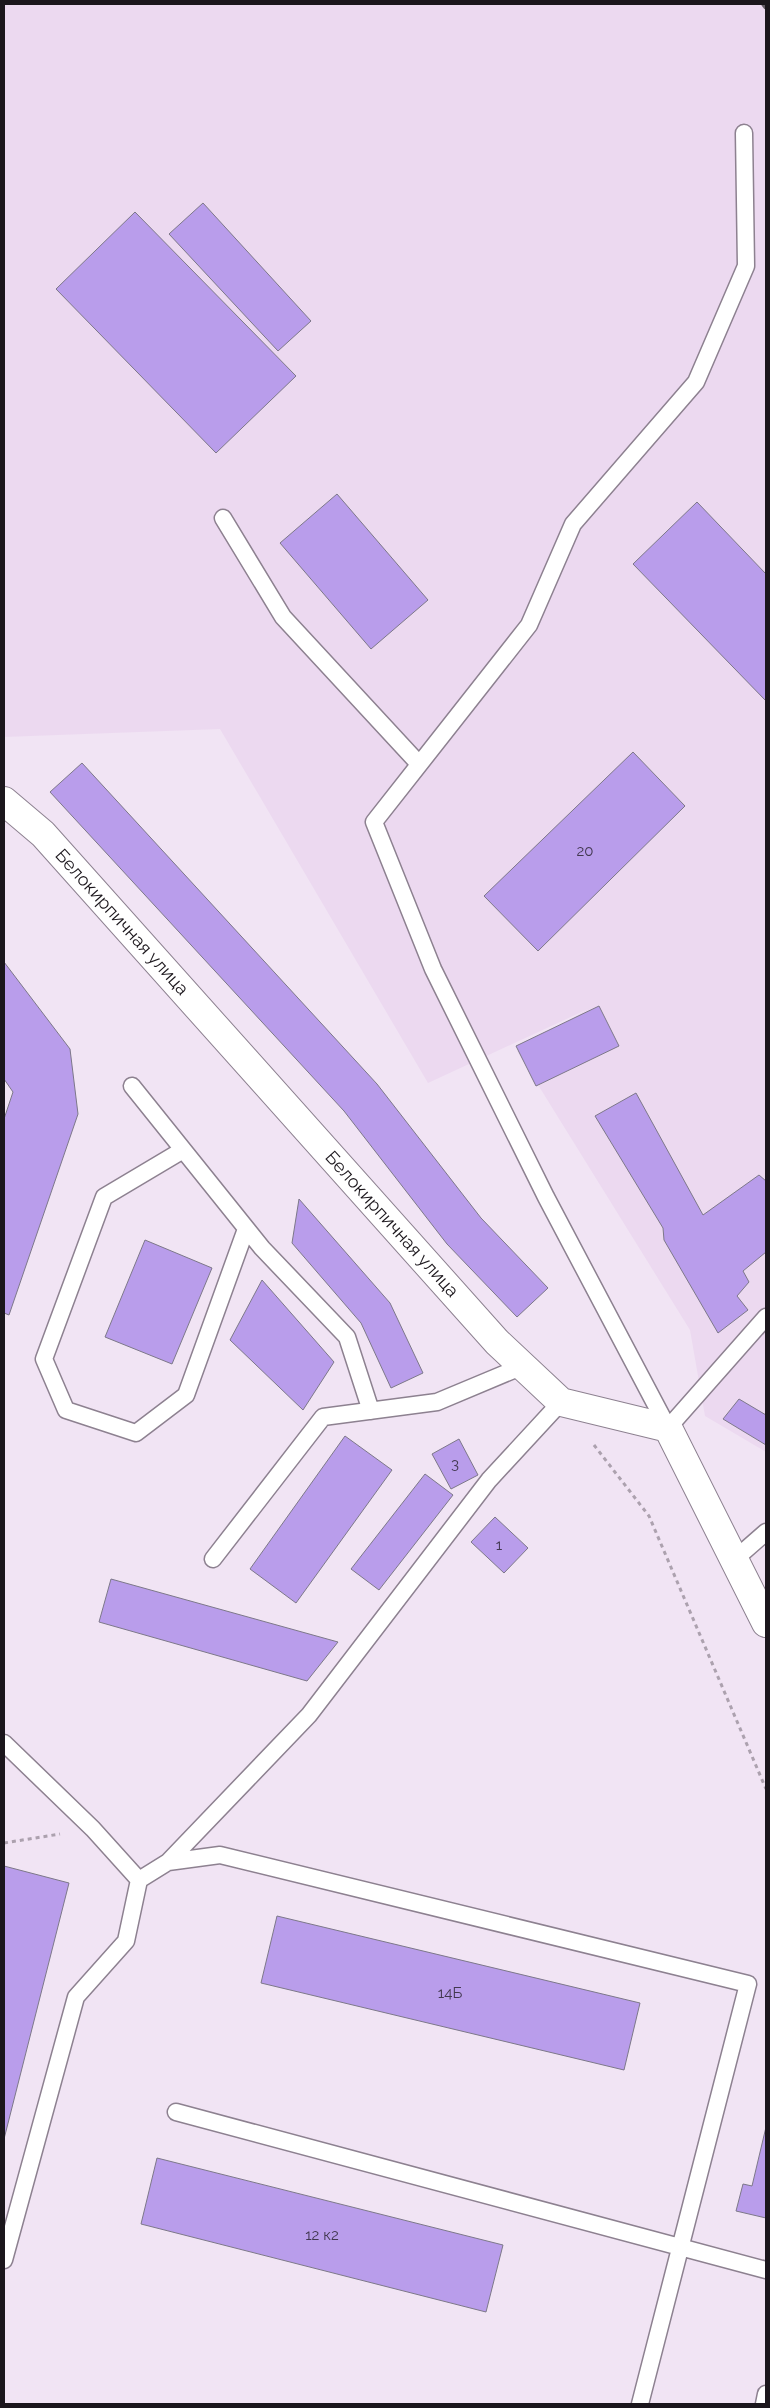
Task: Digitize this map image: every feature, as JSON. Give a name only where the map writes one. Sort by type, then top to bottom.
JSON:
[{"type":"street","name":"Белокирпичная улица","points":[[4,801],[42,834],[497,1342],[561,1402],[668,1428]]},
{"type":"street","points":[[668,1428],[766,1623]]},
{"type":"lane","points":[[744,133],[746,266],[696,382],[573,524],[529,625],[374,822],[433,969],[546,1197],[668,1428],[766,1316]]},
{"type":"lane","points":[[223,518],[283,617],[419,764]]},
{"type":"lane","points":[[132,1086],[262,1248],[347,1337],[371,1411]]},
{"type":"lane","points":[[183,1150],[104,1196],[44,1359],[66,1410],[136,1433],[186,1395],[246,1229]]},
{"type":"lane","points":[[213,1560],[324,1417],[437,1402],[523,1366]]},
{"type":"lane","points":[[4,2260],[76,1997],[126,1941],[139,1880],[168,1862],[309,1715],[489,1480],[561,1402]]},
{"type":"lane","points":[[734,1560],[766,1532]]},
{"type":"lane","points":[[4,1743],[93,1829],[139,1880]]},
{"type":"lane","points":[[168,1862],[220,1855],[748,1984],[640,2404]]},
{"type":"lane","points":[[176,2112],[766,2270]]},
{"type":"lane","points":[[764,2404],[766,2394]]},
{"type":"path","points":[[561,1402],[649,1516],[766,1789]]},
{"type":"path","points":[[4,1843],[93,1829]]},
{"type":"shaded area","points":[[4,4],[766,4],[766,1452],[705,1416],[690,1330],[517,1051],[588,1009],[428,1083],[220,729],[4,737]]},
{"type":"building","points":[[203,203],[311,321],[278,351],[169,234]]},
{"type":"building","points":[[135,212],[296,376],[216,453],[56,289]]},
{"type":"building","points":[[337,494],[428,600],[371,649],[280,543]]},
{"type":"building","points":[[697,502],[766,574],[766,701],[633,564]]},
{"type":"building","points":[[633,752],[685,806],[538,951],[484,896]]},
{"type":"building","points":[[82,763],[377,1084],[481,1218],[548,1288],[517,1317],[447,1244],[344,1111],[50,792]]},
{"type":"building","points":[[4,962],[70,1049],[78,1114],[9,1315],[4,1313],[4,1119],[13,1092],[4,1079]]},
{"type":"building","points":[[599,1006],[619,1046],[536,1086],[516,1046]]},
{"type":"building","points":[[636,1093],[703,1215],[759,1175],[766,1181],[766,1252],[743,1271],[749,1282],[737,1296],[748,1310],[718,1333],[664,1240],[663,1228],[595,1116]]},
{"type":"building","points":[[299,1199],[390,1303],[423,1373],[391,1388],[361,1323],[292,1243]]},
{"type":"building","points":[[145,1240],[212,1268],[172,1364],[105,1337]]},
{"type":"building","points":[[262,1280],[334,1362],[303,1410],[230,1340]]},
{"type":"building","points":[[739,1399],[766,1415],[766,1445],[723,1419]]},
{"type":"building","points":[[345,1436],[392,1470],[296,1603],[250,1569]]},
{"type":"building","points":[[459,1439],[478,1475],[451,1489],[432,1454]]},
{"type":"building","points":[[425,1474],[453,1495],[379,1590],[351,1569]]},
{"type":"building","points":[[495,1517],[528,1548],[504,1573],[471,1542]]},
{"type":"building","points":[[111,1579],[338,1642],[307,1681],[99,1622]]},
{"type":"building","points":[[4,1866],[69,1883],[4,2139]]},
{"type":"building","points":[[277,1916],[640,2003],[624,2070],[261,1983]]},
{"type":"building","points":[[766,2127],[766,2218],[736,2211],[743,2184],[752,2186]]},
{"type":"building","points":[[157,2158],[503,2245],[486,2312],[141,2224]]},
{"type":"railway","points":[[763,4],[766,8]]}]
